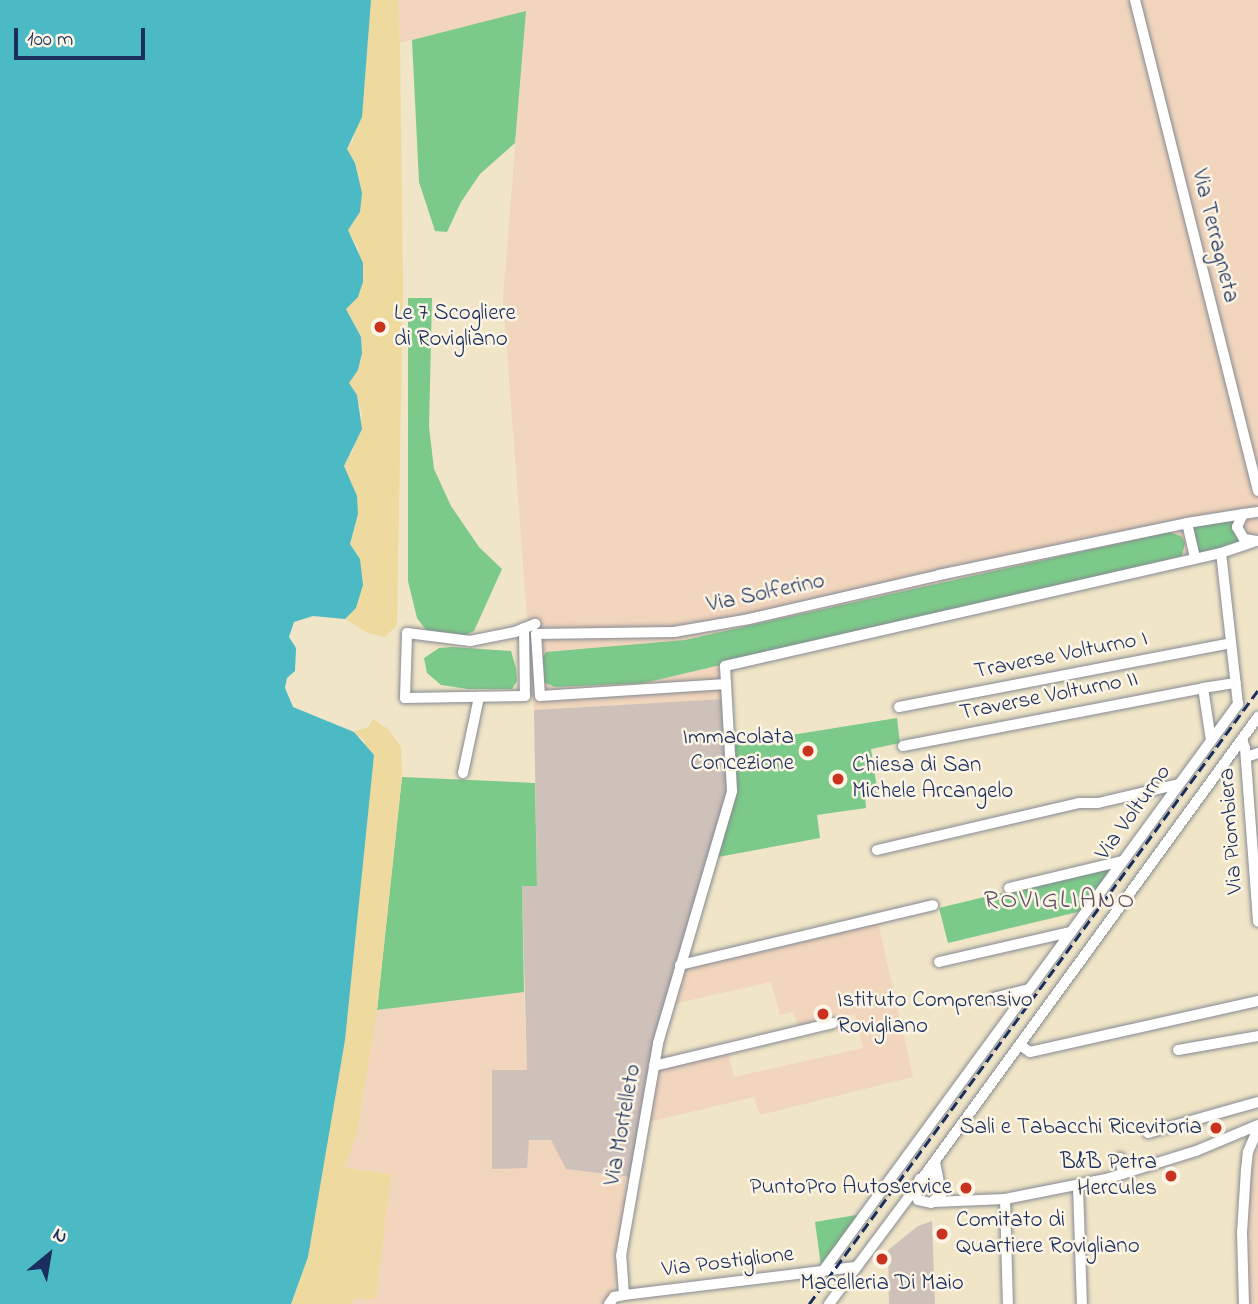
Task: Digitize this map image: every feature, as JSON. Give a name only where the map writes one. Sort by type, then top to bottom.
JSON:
[{"type":"street","name":"Via Terragneta","points":[[1135,0],[1257,486]]},
{"type":"street","points":[[1256,541],[1244,539],[1238,531],[1238,522],[1251,512],[1257,486]]},
{"type":"street","name":"Via Solferino","points":[[726,684],[540,696],[536,634],[674,632],[749,619],[1187,523],[1251,512]]},
{"type":"street","points":[[1187,523],[1195,558],[1256,541]]},
{"type":"street","name":"Via Volturno","points":[[822,1271],[1237,704],[1221,552]]},
{"type":"street","name":"Via Mortelleto","points":[[624,1295],[621,1256],[654,1066],[680,965],[715,856],[732,791],[725,666],[1195,558]]},
{"type":"street","points":[[524,628],[525,696],[405,698],[407,633],[470,641],[535,624]]},
{"type":"street","name":"Traverse Volturno I","points":[[899,707],[1231,643]]},
{"type":"street","name":"Traverse Volturno II","points":[[903,746],[1236,683]]},
{"type":"street","points":[[1203,688],[1211,740]]},
{"type":"street","points":[[463,773],[479,697]]},
{"type":"street","points":[[829,1304],[1258,717]]},
{"type":"street","name":"Via Piombiera","points":[[1242,739],[1255,848],[1258,922]]},
{"type":"street","points":[[1246,757],[1258,753]]},
{"type":"street","points":[[877,850],[1079,803],[1098,803],[1179,784]]},
{"type":"street","points":[[1009,888],[1122,861]]},
{"type":"street","points":[[680,965],[933,905]]},
{"type":"street","points":[[939,962],[1070,932]]},
{"type":"street","points":[[993,998],[1029,989]]},
{"type":"street","points":[[1020,1045],[1030,1052],[1258,1001]]},
{"type":"street","points":[[654,1066],[833,1023]]},
{"type":"street","points":[[1178,1050],[1258,1036]]},
{"type":"street","points":[[1148,1133],[1258,1102]]},
{"type":"street","points":[[901,1209],[921,1202],[1005,1199],[1078,1186],[1196,1151],[1258,1126]]},
{"type":"street","points":[[1244,1304],[1242,1233],[1246,1170],[1248,1152],[1258,1126]]},
{"type":"street","points":[[1120,1158],[1123,1174]]},
{"type":"street","points":[[934,1202],[941,1194],[935,1162]]},
{"type":"street","points":[[924,1177],[940,1184],[957,1202]]},
{"type":"street","points":[[1078,1186],[1082,1304]]},
{"type":"street","points":[[914,1191],[921,1202]]},
{"type":"street","points":[[1005,1199],[1008,1304]]},
{"type":"street","name":"Via Postiglione","points":[[609,1304],[614,1297],[624,1295],[856,1267]]},
{"type":"shaded area","points":[[398,0],[1258,0],[1258,539],[725,662],[723,699],[534,710],[503,298],[526,12],[400,43]]},
{"type":"shaded area","points":[[723,699],[728,781],[725,799],[653,1050],[632,1177],[566,1169],[551,1140],[529,1140],[527,1168],[492,1169],[492,1070],[527,1070],[522,886],[537,886],[534,710]]},
{"type":"shaded area","name":"Istituto Comprensivo Rovigliano","points":[[878,922],[913,1077],[760,1115],[754,1097],[640,1124],[657,1068],[728,1053],[734,1077],[863,1048],[855,1014],[798,1027],[793,1012],[780,1015],[771,982],[673,1004],[683,967]]},
{"type":"shaded area","points":[[524,992],[527,1070],[493,1070],[492,1168],[526,1168],[529,1140],[551,1140],[632,1177],[618,1275],[608,1304],[351,1304],[354,1298],[376,1298],[391,1174],[344,1168],[357,1134],[377,1010]]},
{"type":"shaded area","points":[[1258,1146],[1258,1304],[1250,1304],[1250,1176]]},
{"type":"shaded area","points":[[932,1221],[935,1304],[889,1304],[888,1250],[918,1226]]},
{"type":"green space","points":[[526,11],[515,143],[480,174],[461,202],[447,232],[435,231],[419,182],[412,40]]},
{"type":"green space","points":[[408,298],[432,298],[429,427],[434,469],[451,506],[479,547],[502,569],[474,631],[466,635],[426,630],[417,618],[408,581]]},
{"type":"green space","points":[[1235,514],[1237,527],[1253,542],[1195,558],[1187,523]]},
{"type":"green space","points":[[1169,532],[1181,536],[1185,543],[1182,556],[644,683],[555,687],[543,682],[541,660],[546,652],[685,640]]},
{"type":"green space","points":[[439,648],[511,651],[517,681],[512,689],[468,689],[441,685],[427,673],[424,658]]},
{"type":"green space","points":[[897,718],[900,743],[871,749],[878,795],[865,796],[866,808],[817,815],[820,838],[718,857],[737,780],[735,744]]},
{"type":"green space","points":[[402,777],[535,783],[537,886],[522,886],[524,992],[377,1010]]},
{"type":"green space","points":[[1116,865],[1082,911],[948,943],[939,908]]},
{"type":"green space","points":[[862,1214],[821,1266],[815,1222]]},
{"type":"sand","name":"Le 7 Scogliere di Rovigliano","points":[[371,0],[398,0],[400,43],[403,288],[397,625],[385,637],[368,633],[345,619],[356,608],[360,559],[350,544],[358,514],[344,466],[353,450],[362,415],[357,396],[349,383],[362,353],[361,337],[346,309],[359,250],[348,230],[360,212],[355,163],[346,149],[353,141]]},
{"type":"sand","points":[[373,719],[388,729],[401,747],[402,777],[377,1010],[357,1134],[344,1168],[391,1174],[376,1299],[354,1298],[352,1304],[291,1304],[308,1257],[365,741],[354,732],[368,727]]},
{"type":"water","points":[[0,0],[371,0],[362,117],[347,149],[355,163],[362,193],[360,212],[348,230],[363,263],[363,282],[358,297],[346,309],[361,337],[362,353],[358,370],[349,383],[357,395],[362,429],[344,466],[357,496],[358,514],[350,544],[360,559],[363,585],[356,608],[345,619],[313,616],[294,622],[289,637],[296,648],[295,671],[287,678],[285,688],[293,707],[354,732],[374,755],[345,1040],[308,1257],[291,1304],[0,1304]]},
{"type":"railway","points":[[809,1304],[1258,690]]},
{"type":"place","name":"Le 7 Scogliere di Rovigliano","points":[[380,327]]},
{"type":"place","name":"Immacolata Concezione","points":[[808,751]]},
{"type":"place","name":"Chiesa di San Michele Arcangelo","points":[[838,779]]},
{"type":"place","name":"Istituto Comprensivo Rovigliano","points":[[823,1014]]},
{"type":"place","name":"Sali e Tabacchi Ricevitoria","points":[[1216,1128]]},
{"type":"place","name":"B&B Petra Hercules","points":[[1171,1176]]},
{"type":"place","name":"PuntoPro Autoservice","points":[[966,1188]]},
{"type":"place","name":"Comitato di Quartiere Rovigliano","points":[[942,1234]]},
{"type":"place","name":"Macelleria Di Maio","points":[[882,1259]]},
{"type":"district","name":"ROVIGLIANO","points":[[1060,902]]}]
